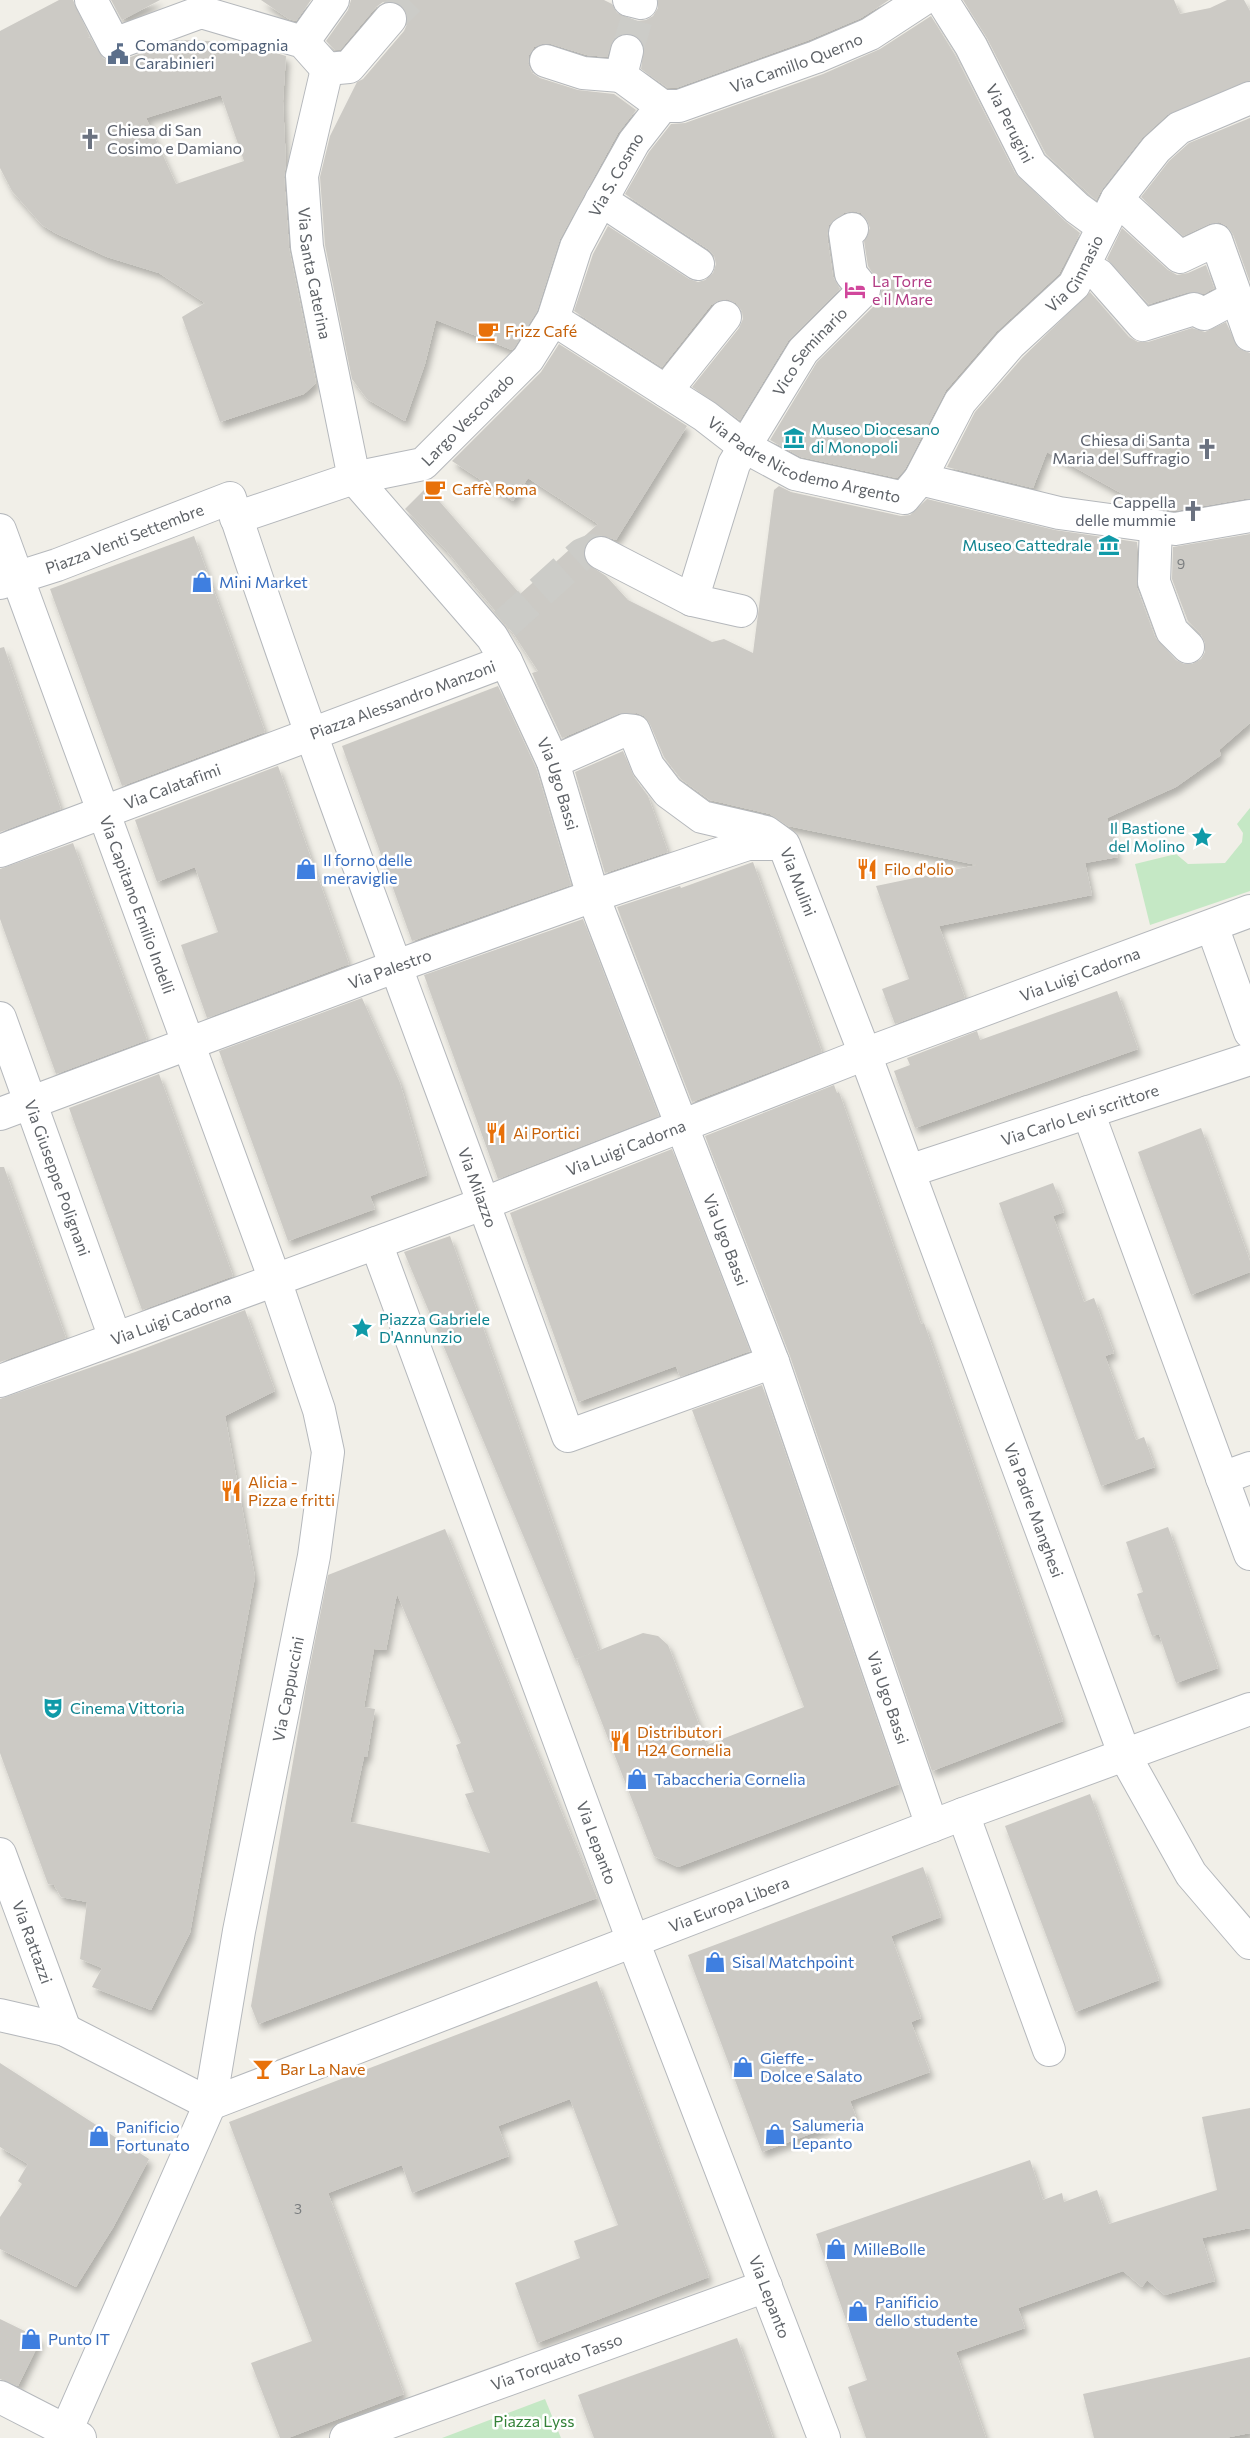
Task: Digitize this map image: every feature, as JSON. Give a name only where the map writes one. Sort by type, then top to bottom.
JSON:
[{"type":"street","points":[[91,0],[114,44],[201,12],[303,42],[327,69],[349,68],[390,19]]},
{"type":"street","points":[[303,42],[333,0]]},
{"type":"street","name":"Via Camillo Querno","points":[[662,106],[679,106],[816,57],[876,32],[922,0]]},
{"type":"street","name":"Via Perugini","points":[[942,0],[971,46],[1031,165],[1077,208],[1110,213],[1180,257],[1216,240],[1236,297]]},
{"type":"street","points":[[546,61],[583,73],[624,64],[662,106]]},
{"type":"street","name":"Via Santa Caterina","points":[[327,69],[302,176],[307,248],[354,478]]},
{"type":"street","name":"Via Ginnasio","points":[[920,479],[960,402],[1010,344],[1074,285],[1110,213],[1156,149],[1179,128],[1250,98]]},
{"type":"street","name":"Via S. Cosmo","points":[[553,319],[576,247],[633,142],[662,106]]},
{"type":"street","points":[[601,200],[698,264]]},
{"type":"street","name":"Vico Seminario","points":[[745,447],[803,351],[864,290],[851,274],[845,233],[852,229]]},
{"type":"street","points":[[1085,267],[1098,275],[1143,325],[1194,309],[1204,314],[1236,297],[1250,335]]},
{"type":"street","points":[[666,391],[725,317]]},
{"type":"street","name":"Largo Vescovado","points":[[354,478],[423,464],[528,359],[553,319]]},
{"type":"street","name":"Via Padre Nicodemo Argento","points":[[553,319],[705,416],[745,447],[795,474],[904,498],[920,479],[1059,513],[1175,529],[1250,516]]},
{"type":"street","points":[[692,600],[735,464],[745,447]]},
{"type":"street","points":[[233,508],[354,478]]},
{"type":"street","name":"Piazza Alessandro Manzoni","points":[[233,508],[312,735],[501,641],[354,478]]},
{"type":"street","name":"Piazza Venti Settembre","points":[[8,580],[233,508]]},
{"type":"street","points":[[1156,526],[1154,582],[1172,631],[1188,647]]},
{"type":"street","name":"Via Capitano Emilio Indelli","points":[[0,530],[8,580],[104,813],[275,1280]]},
{"type":"street","points":[[600,553],[692,600],[741,611]]},
{"type":"street","name":"Via Ugo Bassi","points":[[501,641],[553,762],[593,897],[773,1362],[932,1826]]},
{"type":"street","name":"Via Mulini","points":[[553,762],[625,730],[634,731],[648,766],[668,792],[702,817],[766,832],[784,844],[865,1054]]},
{"type":"street","name":"Via Calatafimi","points":[[0,851],[312,735]]},
{"type":"street","name":"Via Milazzo","points":[[312,735],[394,967],[485,1203],[568,1436],[773,1362]]},
{"type":"street","name":"Via Palestro","points":[[0,1114],[394,967],[593,897],[748,844],[784,844]]},
{"type":"street","name":"Via Luigi Cadorna","points":[[0,1381],[376,1244],[865,1054],[1250,911]]},
{"type":"street","points":[[1212,926],[1250,1032]]},
{"type":"street","name":"Via Giuseppe Polignani","points":[[0,1018],[115,1338]]},
{"type":"street","name":"Via Padre Manghesi","points":[[865,1054],[1125,1756],[1191,1874],[1250,1943]]},
{"type":"street","name":"Via Carlo Levi scrittore","points":[[909,1171],[1250,1059]]},
{"type":"street","points":[[1088,1112],[1236,1473],[1250,1554]]},
{"type":"street","name":"Via Lepanto","points":[[376,1244],[633,1941],[824,2438]]},
{"type":"street","name":"Via Cappuccini","points":[[70,2436],[210,2104],[239,1931],[314,1556],[328,1452],[319,1410],[275,1280]]},
{"type":"street","name":"Via Europa Libera","points":[[210,2104],[963,1814],[1250,1709]]},
{"type":"street","points":[[963,1814],[1049,2050]]},
{"type":"street","name":"Via Rattazzi","points":[[0,1854],[65,2030]]},
{"type":"street","points":[[0,2015],[65,2030],[210,2104]]},
{"type":"street","name":"Via Torquato Tasso","points":[[346,2438],[766,2286]]},
{"type":"street","points":[[0,2397],[70,2436]]},
{"type":"green space","points":[[1250,808],[1250,891],[1150,925],[1135,864],[1176,854],[1188,864],[1225,863],[1242,842],[1243,833],[1237,824]]},
{"type":"green space","name":"Piazza Lyss","points":[[545,2399],[561,2438],[442,2438]]},
{"type":"building","points":[[59,0],[73,0],[90,37],[87,38],[91,38],[103,58],[111,62],[120,61],[176,40],[240,42],[286,56],[283,101],[286,164],[284,177],[289,248],[316,383],[304,394],[220,422],[182,317],[205,303],[159,273],[107,257],[57,234],[42,225],[12,191],[0,168],[0,31]],"holes":[[[221,95],[244,161],[176,184],[146,118]]]},
{"type":"building","points":[[111,0],[160,0],[122,20]]},
{"type":"building","points":[[261,0],[311,0],[296,21],[289,19]]},
{"type":"building","points":[[351,0],[604,0],[612,4],[617,13],[637,21],[653,16],[658,8],[658,0],[889,0],[861,18],[809,40],[676,88],[668,88],[641,69],[644,46],[640,38],[632,34],[622,34],[614,38],[607,57],[587,55],[551,44],[534,47],[529,55],[528,64],[532,73],[540,78],[578,90],[614,94],[636,110],[618,133],[560,239],[537,311],[514,348],[512,350],[436,320],[425,364],[405,421],[367,399],[352,379],[325,245],[320,177],[330,136],[357,82],[363,79],[404,31],[408,22],[407,12],[401,5],[393,1],[383,2],[376,7],[340,50],[335,50],[326,41],[348,10]]},
{"type":"building","points":[[963,0],[1174,0],[1180,14],[1210,8],[1227,0],[1244,0],[1250,11],[1250,80],[1167,115],[1142,138],[1096,200],[1046,154],[987,38]]},
{"type":"building","points":[[931,16],[955,55],[1015,173],[1080,233],[1059,274],[996,332],[946,390],[905,469],[897,478],[801,457],[770,440],[817,362],[877,303],[881,296],[881,286],[868,266],[864,241],[870,228],[861,213],[853,211],[844,213],[829,225],[827,236],[833,277],[840,289],[788,341],[740,420],[692,387],[739,328],[743,319],[742,311],[736,303],[727,299],[711,305],[662,367],[574,311],[593,254],[608,226],[689,279],[698,282],[705,280],[713,273],[716,264],[714,255],[708,249],[625,194],[649,152],[671,124],[685,123],[823,74],[880,49]]},
{"type":"building","points":[[1250,118],[1250,282],[1233,234],[1227,226],[1219,222],[1209,224],[1183,236],[1141,197],[1169,161],[1189,143]]},
{"type":"building","points":[[1122,228],[1168,270],[1177,275],[1206,265],[1214,288],[1204,294],[1189,292],[1149,304],[1107,259]]},
{"type":"building","points":[[1090,292],[1129,337],[1138,342],[1148,342],[1192,328],[1205,332],[1226,322],[1238,348],[1250,353],[1250,498],[1175,511],[1146,507],[1047,452],[1033,488],[947,467],[975,412],[1023,357]]},
{"type":"building","points":[[559,344],[687,426],[616,540],[600,535],[591,538],[585,545],[583,554],[586,563],[606,576],[628,600],[712,642],[724,639],[753,653],[774,490],[779,486],[791,492],[901,516],[910,515],[927,499],[1055,530],[1137,542],[1137,588],[1155,637],[1176,660],[1184,664],[1192,664],[1201,659],[1205,652],[1205,643],[1201,634],[1188,621],[1172,579],[1173,547],[1250,534],[1250,723],[1219,750],[1221,755],[1176,787],[1107,818],[1118,857],[1085,863],[1092,895],[939,926],[965,998],[895,1024],[882,989],[909,979],[876,886],[977,865],[788,826],[770,814],[710,800],[681,779],[664,757],[650,724],[644,716],[637,713],[618,714],[562,738],[532,673],[538,671],[513,633],[447,551],[405,509],[427,487],[520,594],[598,524],[528,478],[513,501],[452,461],[541,372]]},
{"type":"building","points":[[194,536],[265,732],[122,786],[50,589]]},
{"type":"building","points":[[4,647],[61,809],[0,832],[0,648]]},
{"type":"building","points":[[498,686],[536,768],[571,885],[412,941],[342,746]]},
{"type":"building","points":[[623,751],[634,777],[648,796],[668,852],[605,873],[575,772]]},
{"type":"building","points":[[278,766],[349,964],[207,1018],[181,945],[218,932],[195,867],[157,882],[135,820]]},
{"type":"building","points":[[73,843],[147,1040],[56,1074],[0,919],[0,869]]},
{"type":"building","points":[[753,862],[822,1052],[692,1102],[617,907],[680,886],[681,888]]},
{"type":"building","points":[[583,919],[659,1116],[498,1179],[424,975]]},
{"type":"building","points":[[1117,991],[1138,1049],[915,1128],[894,1071],[910,1065],[907,1058],[977,1031],[980,1040]]},
{"type":"building","points":[[362,998],[400,1083],[427,1175],[370,1196],[375,1209],[288,1241],[219,1051]]},
{"type":"building","points":[[159,1074],[233,1276],[142,1310],[69,1108]]},
{"type":"building","points":[[834,1085],[837,1093],[839,1092],[921,1324],[924,1323],[1063,1721],[932,1771],[790,1356],[705,1136]]},
{"type":"building","points":[[1201,1128],[1250,1261],[1250,1272],[1191,1295],[1138,1152]]},
{"type":"building","points":[[672,1149],[750,1351],[680,1377],[676,1366],[578,1402],[510,1213]]},
{"type":"building","points":[[0,1167],[4,1167],[66,1338],[0,1362]]},
{"type":"building","points":[[1053,1183],[1064,1212],[1053,1216],[1084,1302],[1094,1298],[1114,1353],[1105,1356],[1136,1440],[1144,1437],[1155,1467],[1101,1486],[999,1203]]},
{"type":"building","points":[[450,1236],[599,1650],[575,1659],[404,1252]]},
{"type":"building","points":[[245,1310],[275,1391],[225,1416],[255,1577],[190,1933],[151,2010],[92,1987],[102,1968],[80,1959],[87,1902],[61,1897],[54,1885],[48,1884],[0,1753],[0,1399],[135,1352]]},
{"type":"building","points":[[762,1385],[899,1784],[678,1867],[654,1856],[577,1659],[643,1633],[658,1636],[668,1645],[707,1745],[804,1707],[692,1410]]},
{"type":"building","points":[[1168,1527],[1218,1668],[1176,1683],[1159,1634],[1152,1636],[1137,1594],[1143,1592],[1126,1542]]},
{"type":"building","points":[[445,1529],[597,1898],[258,2024],[251,2006],[306,1686],[328,1575]],"holes":[[[397,1594],[461,1743],[456,1745],[474,1792],[465,1794],[490,1853],[350,1822],[364,1757],[367,1757],[375,1709],[364,1707],[374,1649],[386,1650]]]},
{"type":"building","points":[[1090,1794],[1159,1980],[1075,2012],[1005,1826]]},
{"type":"building","points":[[923,1867],[941,1917],[891,1936],[921,2018],[911,2022],[930,2072],[850,2101],[856,2117],[762,2152],[688,1955]]},
{"type":"building","points":[[597,1981],[709,2277],[537,2343],[515,2283],[580,2258],[574,2241],[618,2225],[570,2099],[498,2126],[509,2156],[412,2193],[402,2165],[328,2193],[404,2394],[288,2438],[280,2438],[251,2363],[312,2341],[229,2122]]},
{"type":"building","points":[[0,2063],[149,2159],[114,2226],[76,2287],[0,2249],[0,2217],[22,2184],[18,2181],[28,2164],[0,2147]]},
{"type":"building","points":[[1250,2108],[1250,2228],[1202,2238],[1215,2281],[1165,2295],[1147,2280],[1142,2287],[1123,2271],[1018,2308],[1025,2328],[956,2352],[986,2438],[866,2438],[848,2387],[867,2380],[816,2234],[1030,2160],[1043,2200],[1062,2193],[1064,2202],[1097,2190],[1109,2224],[1217,2190],[1202,2117]]},
{"type":"building","points":[[0,2319],[41,2339],[18,2386],[0,2379]]},
{"type":"building","points":[[737,2338],[773,2438],[594,2438],[578,2395]]},
{"type":"building","points":[[1250,2357],[1250,2433],[1225,2438],[1094,2438],[1083,2394]]},
{"type":"tunnel","points":[[390,19],[409,0]]},
{"type":"tunnel","points":[[627,51],[639,12]]},
{"type":"tunnel","points":[[505,624],[582,554],[592,550],[601,553]]},
{"type":"place","name":"Comando compagnia Carabinieri","points":[[118,54]]},
{"type":"place","name":"Chiesa di San Cosimo e Damiano","points":[[90,139]]},
{"type":"place","name":"La Torre e il Mare","points":[[855,290]]},
{"type":"place","name":"Frizz Café","points":[[488,331]]},
{"type":"place","name":"Museo Diocesano di Monopoli","points":[[794,438]]},
{"type":"place","name":"Chiesa di Santa Maria del Suffragio","points":[[1207,449]]},
{"type":"place","name":"Caffè Roma","points":[[435,489]]},
{"type":"place","name":"Cappella delle mummie","points":[[1193,511]]},
{"type":"place","name":"Museo Cattedrale","points":[[1109,545]]},
{"type":"place","name":"Mini Market","points":[[202,582]]},
{"type":"place","name":"Il Bastione del Molino","points":[[1202,837]]},
{"type":"place","name":"Il forno delle meraviglie","points":[[306,869]]},
{"type":"place","name":"Filo d'olio","points":[[867,869]]},
{"type":"place","name":"Ai Portici","points":[[496,1133]]},
{"type":"place","name":"Piazza Gabriele D'Annunzio","points":[[362,1328]]},
{"type":"place","name":"Alicia - Pizza e fritti","points":[[231,1491]]},
{"type":"place","name":"Cinema Vittoria","points":[[53,1708]]},
{"type":"place","name":"Distributori H24 Cornelia","points":[[620,1741]]},
{"type":"place","name":"Tabaccheria Cornelia","points":[[637,1779]]},
{"type":"place","name":"Sisal Matchpoint","points":[[715,1962]]},
{"type":"place","name":"Gieffe - Dolce e Salato","points":[[743,2067]]},
{"type":"place","name":"Bar La Nave","points":[[263,2069]]},
{"type":"place","name":"Salumeria Lepanto","points":[[775,2134]]},
{"type":"place","name":"Panificio Fortunato","points":[[99,2136]]},
{"type":"place","name":"MilleBolle","points":[[836,2249]]},
{"type":"place","name":"Panificio dello studente","points":[[858,2311]]},
{"type":"place","name":"Punto IT","points":[[31,2339]]}]
